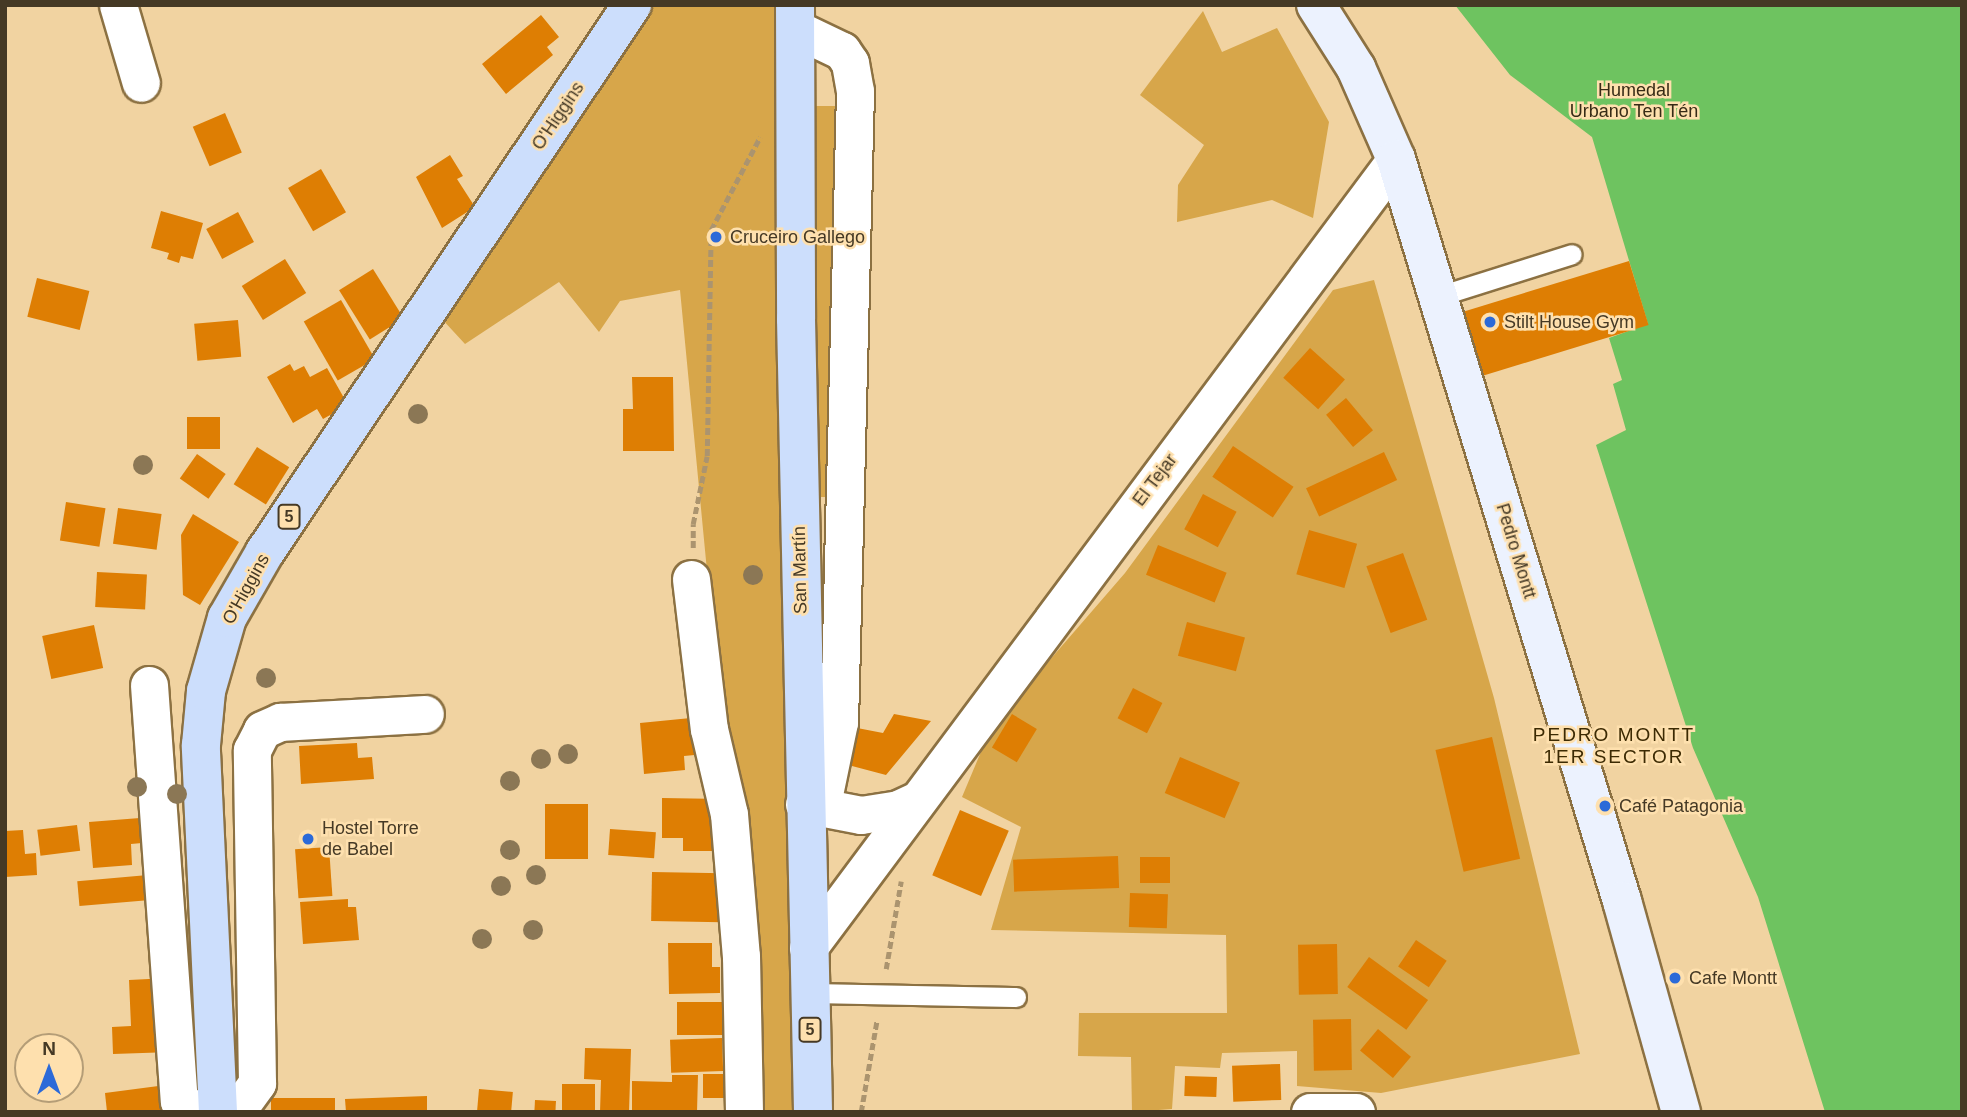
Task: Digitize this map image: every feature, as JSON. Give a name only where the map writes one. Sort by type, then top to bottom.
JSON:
[{"type":"highway","name":"O'Higgins","points":[[218,1112],[201,745],[206,691],[227,618],[258,563],[632,5]]},
{"type":"highway","name":"San Martín","points":[[796,17],[796,320],[813,804],[808,948],[813,1112]]},
{"type":"main road","name":"Pedro Montt","points":[[1316,5],[1356,68],[1396,159],[1622,901],[1681,1112]]},
{"type":"street","points":[[118,5],[141,83]]},
{"type":"street","name":"San Martín","points":[[796,17],[842,51],[850,63],[855,91],[839,722],[813,804]]},
{"type":"street","name":"El Tejar","points":[[808,948],[1396,159]]},
{"type":"street","points":[[691,579],[709,729],[729,814],[741,956],[744,1112]]},
{"type":"street","points":[[149,685],[180,1101],[200,1112]]},
{"type":"street","points":[[236,1112],[257,1083],[252,750],[262,730],[280,722],[425,714]]},
{"type":"street","points":[[813,804],[861,815],[898,809],[915,801]]},
{"type":"street","points":[[1310,1112],[1356,1112]]},
{"type":"lane","points":[[1439,296],[1572,254]]},
{"type":"lane","points":[[809,993],[1016,997]]},
{"type":"path","points":[[691,579],[693,524],[707,456],[711,230],[763,130]]},
{"type":"path","points":[[861,1112],[901,878]]},
{"type":"shaded area","points":[[649,5],[780,5],[798,1112],[759,1112],[680,290],[620,301],[599,332],[559,282],[465,344],[441,318]]},
{"type":"shaded area","points":[[1455,5],[1962,5],[1962,1112],[1825,1112],[1758,897],[1693,748],[1596,445],[1626,430],[1613,384],[1622,380],[1609,338],[1648,324],[1592,137],[1510,75]]},
{"type":"shaded area","points":[[1203,11],[1222,52],[1277,28],[1329,122],[1313,218],[1272,200],[1177,222],[1178,185],[1204,145],[1140,95]]},
{"type":"shaded area","points":[[807,106],[837,106],[827,497],[811,497]]},
{"type":"shaded area","points":[[1374,280],[1494,698],[1580,1054],[1381,1093],[1297,1086],[1297,1051],[1222,1053],[1220,1068],[1175,1066],[1172,1109],[1132,1112],[1131,1057],[1078,1056],[1079,1013],[1227,1013],[1226,935],[991,930],[1021,827],[962,797],[991,728],[1125,573],[1333,290]]},
{"type":"building","points":[[541,15],[559,37],[547,47],[553,55],[506,94],[482,64]]},
{"type":"building","points":[[225,113],[242,153],[210,166],[193,127]]},
{"type":"building","points":[[450,155],[463,176],[457,179],[475,207],[442,228],[416,177]]},
{"type":"building","points":[[321,169],[346,212],[313,231],[288,188]]},
{"type":"building","points":[[161,211],[203,223],[193,259],[181,256],[179,263],[167,259],[169,253],[151,248]]},
{"type":"building","points":[[238,212],[254,242],[222,259],[206,229]]},
{"type":"building","points":[[285,259],[306,293],[263,320],[242,286]]},
{"type":"building","points":[[1629,261],[1649,325],[1475,378],[1456,314]]},
{"type":"building","points":[[373,269],[404,318],[370,339],[339,290]]},
{"type":"building","points":[[37,278],[89,291],[80,330],[27,317]]},
{"type":"building","points":[[341,300],[375,359],[338,380],[304,322]]},
{"type":"building","points":[[238,320],[241,357],[197,361],[194,324]]},
{"type":"building","points":[[1310,348],[1345,379],[1318,409],[1283,378]]},
{"type":"building","points":[[290,364],[294,371],[304,366],[310,377],[327,368],[348,405],[323,419],[317,409],[293,423],[267,377]]},
{"type":"building","points":[[632,377],[673,377],[674,451],[623,451],[623,409],[633,409]]},
{"type":"building","points":[[1346,398],[1373,430],[1353,447],[1326,415]]},
{"type":"building","points":[[187,417],[220,417],[220,449],[187,449]]},
{"type":"building","points":[[1233,446],[1294,487],[1273,517],[1212,477]]},
{"type":"building","points":[[257,447],[289,467],[266,504],[234,484]]},
{"type":"building","points":[[1384,452],[1397,480],[1319,516],[1306,488]]},
{"type":"building","points":[[197,454],[226,474],[208,499],[180,479]]},
{"type":"building","points":[[1203,494],[1237,512],[1218,547],[1184,529]]},
{"type":"building","points":[[66,502],[106,508],[99,547],[60,541]]},
{"type":"building","points":[[118,508],[162,514],[157,550],[113,544]]},
{"type":"building","points":[[193,514],[239,542],[200,605],[183,595],[181,535]]},
{"type":"building","points":[[1309,530],[1357,544],[1344,588],[1296,574]]},
{"type":"building","points":[[1158,545],[1227,573],[1215,602],[1146,575]]},
{"type":"building","points":[[1403,553],[1427,620],[1391,633],[1366,566]]},
{"type":"building","points":[[97,572],[147,575],[145,610],[95,607]]},
{"type":"building","points":[[1187,622],[1245,638],[1236,671],[1178,656]]},
{"type":"building","points":[[94,625],[103,668],[51,679],[42,636]]},
{"type":"building","points":[[1133,688],[1162,703],[1147,733],[1118,718]]},
{"type":"building","points":[[894,714],[931,721],[886,775],[852,766],[852,727],[883,733]]},
{"type":"building","points":[[1012,714],[1037,729],[1017,762],[992,747]]},
{"type":"building","points":[[701,717],[705,754],[684,756],[685,770],[644,774],[640,723]]},
{"type":"building","points":[[1492,737],[1520,859],[1464,872],[1435,750]]},
{"type":"building","points":[[357,743],[358,758],[372,757],[374,779],[301,784],[299,746]]},
{"type":"building","points":[[1180,757],[1240,782],[1225,818],[1165,793]]},
{"type":"building","points":[[662,798],[722,799],[722,851],[683,851],[683,838],[662,838]]},
{"type":"building","points":[[545,804],[588,804],[588,859],[545,859]]},
{"type":"building","points":[[960,810],[1009,831],[981,896],[932,875]]},
{"type":"building","points":[[140,818],[142,843],[131,844],[132,865],[93,868],[89,822]]},
{"type":"building","points":[[77,825],[80,851],[40,856],[37,830]]},
{"type":"building","points":[[610,829],[656,832],[654,858],[608,855]]},
{"type":"building","points":[[23,830],[25,854],[36,853],[37,875],[5,877],[5,831]]},
{"type":"building","points":[[329,847],[332,896],[299,898],[295,849]]},
{"type":"building","points":[[1118,856],[1119,888],[1014,892],[1013,860]]},
{"type":"building","points":[[1140,857],[1170,857],[1170,883],[1140,883]]},
{"type":"building","points":[[652,872],[723,873],[722,922],[651,921]]},
{"type":"building","points":[[148,875],[150,900],[79,906],[77,881]]},
{"type":"building","points":[[1130,893],[1168,894],[1167,928],[1129,927]]},
{"type":"building","points":[[348,899],[348,907],[356,907],[359,940],[303,944],[300,902]]},
{"type":"building","points":[[1416,940],[1447,961],[1429,987],[1398,967]]},
{"type":"building","points":[[668,943],[712,943],[712,967],[720,967],[720,993],[669,994]]},
{"type":"building","points":[[1337,944],[1338,994],[1299,995],[1298,945]]},
{"type":"building","points":[[1369,957],[1428,1000],[1406,1030],[1347,987]]},
{"type":"building","points":[[169,978],[172,1052],[113,1054],[112,1027],[131,1026],[129,980]]},
{"type":"building","points":[[677,1002],[734,1002],[734,1035],[677,1035]]},
{"type":"building","points":[[1351,1019],[1352,1070],[1314,1071],[1313,1020]]},
{"type":"building","points":[[1378,1029],[1411,1057],[1393,1078],[1360,1050]]},
{"type":"building","points":[[722,1038],[723,1071],[671,1073],[670,1040]]},
{"type":"building","points":[[585,1048],[631,1049],[629,1112],[600,1112],[601,1080],[584,1079]]},
{"type":"building","points":[[1280,1064],[1281,1100],[1233,1102],[1232,1066]]},
{"type":"building","points":[[703,1074],[741,1074],[741,1098],[703,1098]]},
{"type":"building","points":[[672,1075],[698,1075],[697,1112],[632,1112],[632,1081],[672,1082]]},
{"type":"building","points":[[1185,1076],[1217,1077],[1216,1097],[1184,1096]]},
{"type":"building","points":[[562,1084],[595,1084],[595,1112],[562,1112]]},
{"type":"building","points":[[166,1085],[170,1112],[107,1112],[105,1093]]},
{"type":"building","points":[[479,1089],[513,1092],[511,1112],[477,1112]]},
{"type":"building","points":[[427,1096],[427,1112],[346,1112],[345,1099]]},
{"type":"building","points":[[271,1098],[335,1098],[335,1112],[271,1112]]},
{"type":"building","points":[[535,1100],[556,1101],[555,1112],[534,1112]]},
{"type":"place","name":"Cruceiro Gallego","points":[[716,237]]},
{"type":"place","name":"Stilt House Gym","points":[[1490,322]]},
{"type":"place","name":"Café Patagonia","points":[[1605,806]]},
{"type":"place","name":"Hostel Torre de Babel","points":[[308,839]]},
{"type":"place","name":"Cafe Montt","points":[[1675,978]]},
{"type":"district","name":"PEDRO MONTT 1ER SECTOR","points":[[1614,746]]},
{"type":"park label","name":"Humedal Urbano Ten Tén","points":[[1634,101]]}]
